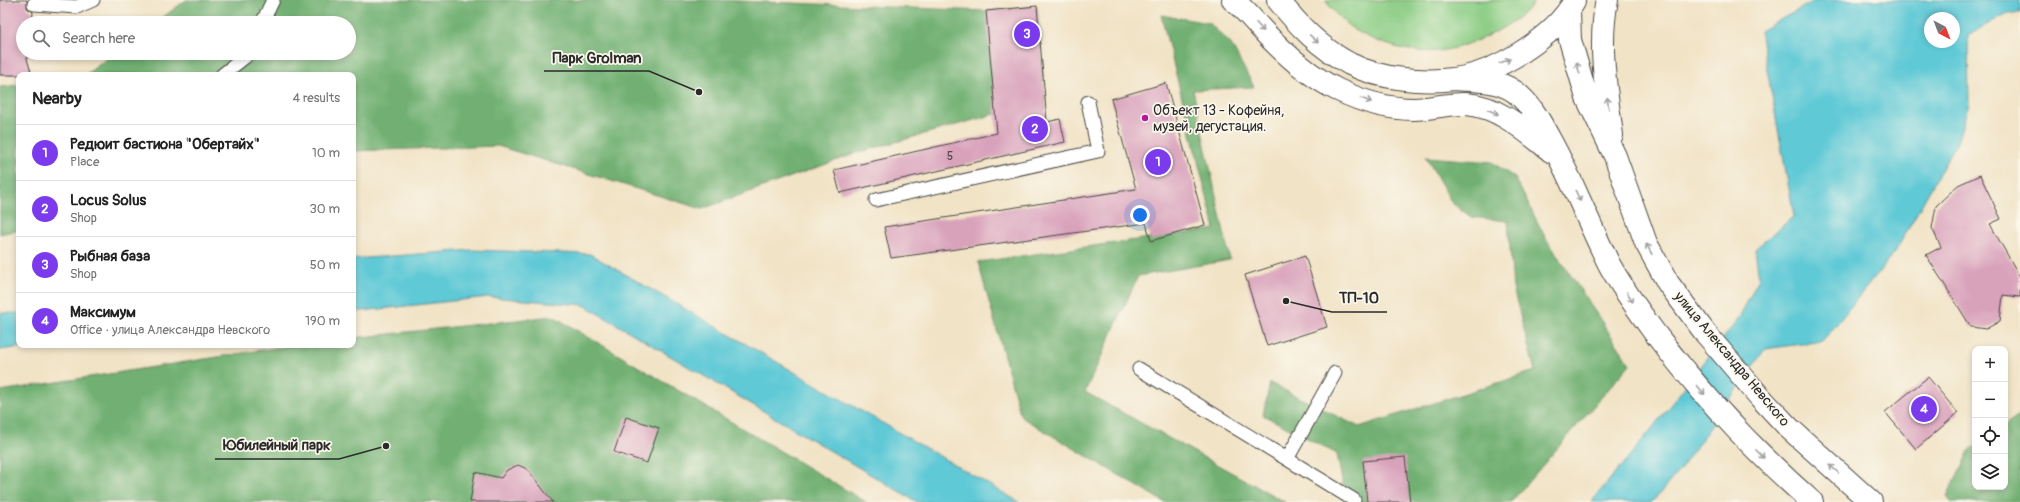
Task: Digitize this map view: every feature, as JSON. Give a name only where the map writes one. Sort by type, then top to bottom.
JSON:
[{"type":"main road","points":[[1233,0],[1243,8],[1275,43],[1305,70],[1338,90],[1376,104],[1414,109],[1466,104],[1482,107],[1521,127],[1562,160]]},
{"type":"main road","points":[[1278,0],[1298,24],[1321,46],[1351,64],[1384,76],[1419,80],[1455,79],[1498,82],[1519,95],[1534,111],[1562,160],[1609,264],[1632,302],[1675,360],[1732,426],[1776,471],[1812,502]]},
{"type":"main road","points":[[1607,0],[1603,21],[1602,54],[1615,156]]},
{"type":"main road","points":[[1455,79],[1484,70],[1522,52],[1540,39],[1572,5]]},
{"type":"main road","name":"улица Александра Невского","points":[[1572,5],[1570,40],[1587,98],[1615,156],[1646,243],[1668,283],[1706,334],[1760,397],[1789,428],[1871,502]]},
{"type":"lane","points":[[34,4],[77,7],[93,0]]},
{"type":"lane","points":[[265,16],[273,0]]},
{"type":"lane","points":[[226,72],[241,60]]},
{"type":"lane","points":[[876,200],[1098,151],[1088,102]]},
{"type":"lane","points":[[1139,369],[1354,500]]},
{"type":"lane","points":[[1287,459],[1335,372]]},
{"type":"green space","points":[[186,0],[716,0],[986,11],[1037,6],[1046,109],[995,114],[857,153],[702,209],[498,146],[356,151],[356,72],[89,72],[105,60],[356,60],[356,16],[164,16]]},
{"type":"green space","points":[[1325,0],[1536,0],[1528,9],[1511,23],[1491,34],[1469,44],[1447,50],[1427,52],[1395,47],[1364,35],[1342,20]]},
{"type":"green space","points":[[1161,15],[1209,23],[1231,44],[1254,87],[1193,90],[1230,260],[1138,276],[1085,392],[1285,502],[1164,502],[1021,417],[978,262],[1215,229]]},
{"type":"green space","points":[[16,85],[16,231],[0,234],[0,87]]},
{"type":"green space","points":[[1426,157],[1492,162],[1515,178],[1545,237],[1630,364],[1511,502],[1346,502],[1337,454],[1263,415],[1270,383],[1359,427],[1535,371],[1513,288],[1508,221],[1471,217],[1452,203]]},
{"type":"green space","points":[[553,316],[866,502],[0,502],[0,391],[275,348],[356,348],[356,338]]},
{"type":"green space","points":[[2020,414],[2020,502],[1952,502],[1947,496],[1969,451],[1972,448],[1972,490],[2008,490],[2008,423]]},
{"type":"water","points":[[1816,0],[2020,0],[2020,13],[2008,13],[1968,35],[1969,104],[1957,142],[1895,252],[1823,341],[1765,349],[1680,470],[1652,502],[1591,502],[1642,441],[1740,317],[1759,278],[1755,249],[1794,216],[1760,31]]},
{"type":"water","points":[[472,250],[590,254],[1019,502],[917,502],[584,305],[489,297],[356,312],[356,259]]},
{"type":"water","points":[[0,313],[16,313],[16,348],[0,350]]},
{"type":"building","points":[[0,0],[27,0],[27,8],[33,12],[33,16],[16,16],[16,60],[27,60],[31,72],[16,72],[16,75],[0,75]]},
{"type":"building","points":[[1037,6],[1047,122],[1060,119],[1065,142],[840,193],[834,170],[997,133],[986,11]]},
{"type":"building","points":[[1166,83],[1205,225],[1151,241],[1146,223],[891,258],[884,227],[1136,189],[1111,99]]},
{"type":"building","points":[[1980,175],[2001,219],[1990,224],[2020,277],[2020,297],[2003,295],[2000,321],[1986,329],[1971,327],[1926,255],[1941,247],[1932,228],[1936,206],[1958,185]]},
{"type":"building","points":[[1305,256],[1327,327],[1267,346],[1245,275]]},
{"type":"building","points":[[1928,377],[1958,413],[1916,449],[1885,412]]},
{"type":"building","points":[[626,417],[659,428],[647,463],[614,452]]},
{"type":"building","points":[[1405,457],[1410,502],[1367,502],[1363,461]]},
{"type":"building","points":[[518,465],[527,469],[553,502],[470,502],[475,472],[501,478],[507,470]]},
{"type":"place","name":"Рыбная база","points":[[1027,34]]},
{"type":"place","name":"Парк Grolman","points":[[699,92]]},
{"type":"place","name":"Объект 13 - Кофейня, музей, дегустация.","points":[[1145,118]]},
{"type":"place","name":"Locus Solus","points":[[1035,129]]},
{"type":"place","name":"Редюит бастиона \"Обертайх\"","points":[[1158,162]]},
{"type":"place","name":"ТП-10","points":[[1286,301]]},
{"type":"place","name":"Максимум","points":[[1924,409]]},
{"type":"place","name":"Юбилейный парк","points":[[386,446]]}]
